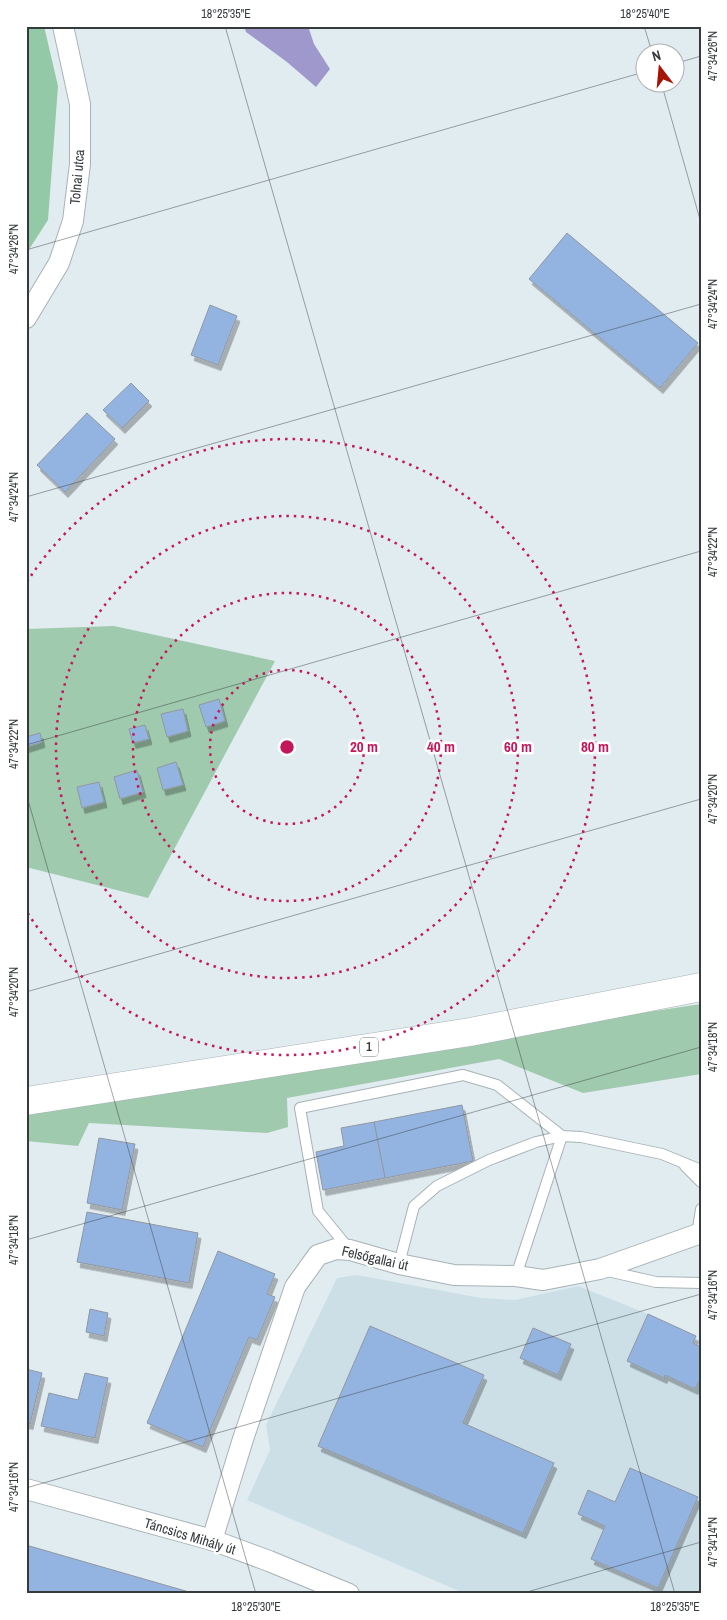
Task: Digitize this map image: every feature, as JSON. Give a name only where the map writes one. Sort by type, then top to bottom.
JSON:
[{"type":"main road","name":"1","points":[[26,1101],[470,1032],[701,987]]},
{"type":"street","name":"Tolnai utca","points":[[26,318],[59,263],[73,221],[80,164],[80,104],[63,26]]},
{"type":"street","name":"Felsőgallai út","points":[[212,1540],[243,1438],[294,1288],[318,1255],[336,1249],[350,1250],[399,1264],[454,1275],[516,1276],[543,1280],[600,1269],[699,1234]]},
{"type":"street","name":"Táncsics Mihály út","points":[[26,1490],[212,1540],[349,1594]]},
{"type":"lane","points":[[350,1250],[318,1211],[300,1108],[463,1075],[497,1085],[562,1136]]},
{"type":"lane","points":[[516,1276],[562,1136]]},
{"type":"lane","points":[[399,1264],[414,1206],[437,1186],[489,1160],[536,1142],[562,1136],[581,1137],[662,1154],[701,1170]]},
{"type":"lane","points":[[682,1163],[701,1182]]},
{"type":"lane","points":[[699,1234],[701,1210]]},
{"type":"lane","points":[[600,1269],[656,1282],[701,1283]]},
{"type":"shaded area","points":[[244,26],[308,26],[314,44],[330,69],[316,87],[287,62],[246,32]]},
{"type":"shaded area","points":[[357,1275],[481,1298],[515,1300],[578,1286],[648,1314],[701,1347],[701,1594],[466,1594],[247,1500],[270,1450],[266,1425],[337,1278]]},
{"type":"green space","points":[[26,26],[44,26],[58,86],[48,220],[26,254]]},
{"type":"green space","points":[[114,626],[275,661],[148,898],[26,867],[26,629]]},
{"type":"green space","points":[[701,1004],[701,1074],[583,1093],[499,1059],[287,1098],[288,1127],[267,1133],[89,1123],[78,1146],[26,1141],[26,1106]]},
{"type":"building","points":[[567,233],[698,343],[660,388],[529,279]]},
{"type":"building","points":[[210,305],[237,316],[218,365],[191,355]]},
{"type":"building","points":[[131,383],[149,401],[122,428],[103,410]]},
{"type":"building","points":[[87,413],[115,439],[65,492],[37,465]]},
{"type":"building","points":[[219,699],[225,721],[206,727],[199,705]]},
{"type":"building","points":[[183,709],[188,731],[167,737],[161,714]]},
{"type":"building","points":[[145,725],[149,739],[133,743],[129,729]]},
{"type":"building","points":[[40,733],[42,742],[26,747],[26,737]]},
{"type":"building","points":[[176,762],[183,785],[163,790],[157,768]]},
{"type":"building","points":[[137,770],[143,792],[120,799],[114,777]]},
{"type":"building","points":[[99,782],[104,802],[82,808],[77,787]]},
{"type":"building","points":[[462,1105],[473,1161],[385,1178],[374,1122]]},
{"type":"building","points":[[374,1122],[385,1178],[323,1190],[316,1152],[344,1146],[341,1128]]},
{"type":"building","points":[[99,1138],[135,1144],[122,1210],[87,1203]]},
{"type":"building","points":[[87,1212],[198,1233],[189,1283],[77,1262]]},
{"type":"building","points":[[218,1251],[275,1274],[267,1294],[275,1297],[257,1340],[249,1337],[203,1447],[147,1423]]},
{"type":"building","points":[[90,1309],[108,1313],[104,1336],[86,1332]]},
{"type":"building","points":[[648,1314],[696,1336],[693,1343],[701,1347],[701,1377],[695,1389],[665,1375],[664,1378],[627,1361]]},
{"type":"building","points":[[370,1326],[484,1375],[463,1423],[554,1463],[523,1533],[318,1446]]},
{"type":"building","points":[[533,1328],[571,1344],[558,1375],[520,1358]]},
{"type":"building","points":[[26,1369],[42,1373],[30,1424],[26,1423]]},
{"type":"building","points":[[85,1373],[108,1378],[95,1438],[41,1426],[49,1393],[78,1400]]},
{"type":"building","points":[[630,1468],[698,1497],[658,1588],[591,1559],[605,1526],[578,1514],[588,1490],[615,1502]]},
{"type":"building","points":[[26,1545],[196,1594],[26,1594]]}]
